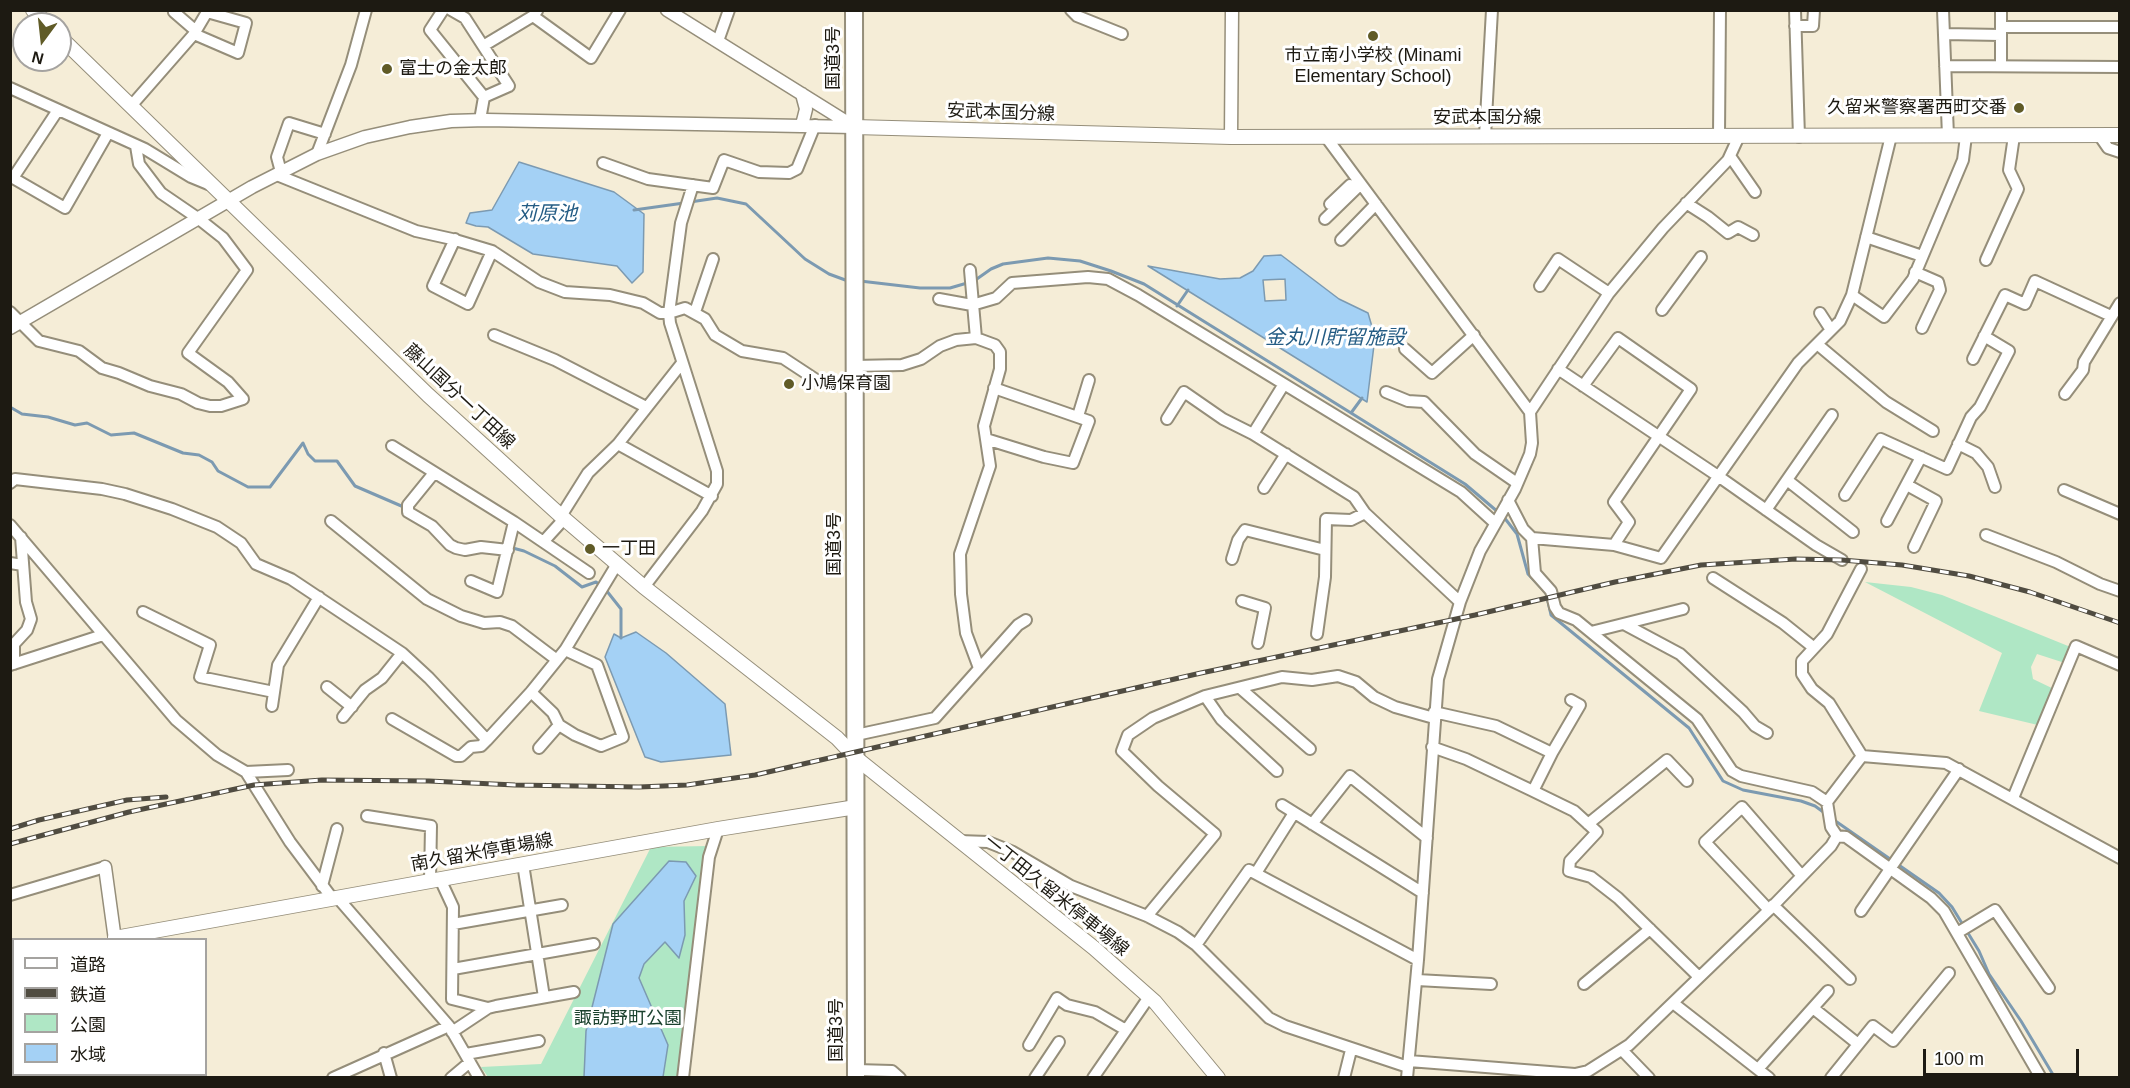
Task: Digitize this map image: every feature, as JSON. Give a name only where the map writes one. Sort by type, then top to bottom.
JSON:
[{"type":"highway","name":"国道3号","points":[[854,10],[856,1074]]},
{"type":"main road","name":"藤山国分一丁田線","points":[[72,49],[428,394],[563,518],[644,587],[837,738],[856,758]]},
{"type":"main road","name":"安武本国分線","points":[[854,127],[1231,137],[2120,135]]},
{"type":"main road","name":"一丁田久留米停車場線","points":[[856,758],[1094,948],[1149,997],[1218,1077]]},
{"type":"main road","name":"南久留米停車場線","points":[[119,938],[523,864],[856,807]]},
{"type":"street","points":[[131,106],[195,32],[207,12],[246,23],[238,53],[195,32],[174,12],[175,10]]},
{"type":"street","points":[[317,154],[351,65],[366,10]]},
{"type":"street","points":[[443,10],[430,30],[484,97],[480,120]]},
{"type":"street","points":[[451,10],[465,18],[509,86],[484,97]]},
{"type":"street","points":[[483,46],[535,13],[591,58],[620,10]]},
{"type":"street","points":[[667,10],[854,127]]},
{"type":"street","points":[[718,41],[729,10]]},
{"type":"street","points":[[1071,10],[1077,16],[1122,34]]},
{"type":"street","points":[[1222,10],[1232,16],[1231,137]]},
{"type":"street","points":[[1485,136],[1492,10]]},
{"type":"street","points":[[1719,135],[1720,10]]},
{"type":"street","points":[[1795,10],[1799,137]]},
{"type":"street","points":[[1795,26],[1813,26],[1814,10]]},
{"type":"street","points":[[1943,10],[1948,135]]},
{"type":"street","points":[[2001,10],[2001,66]]},
{"type":"street","points":[[1944,34],[2120,27]]},
{"type":"street","points":[[1945,66],[2120,67]]},
{"type":"street","points":[[10,88],[136,146],[191,177],[213,186]]},
{"type":"street","points":[[802,94],[806,110],[802,125]]},
{"type":"street","points":[[58,110],[13,178],[65,208],[108,133]]},
{"type":"street","points":[[15,325],[279,173],[317,154],[365,136],[451,121],[480,120],[854,127]]},
{"type":"street","points":[[279,173],[278,157],[289,123],[325,134]]},
{"type":"street","points":[[603,163],[648,179],[713,188],[724,160],[759,172],[789,173],[796,169],[816,125]]},
{"type":"street","points":[[2098,135],[2108,148],[2120,152]]},
{"type":"street","points":[[1530,412],[1609,293],[1663,228],[1728,160],[1738,136]]},
{"type":"street","points":[[1532,538],[1614,545],[1661,558],[1798,363],[1840,321],[1852,295],[1891,136]]},
{"type":"street","points":[[1852,295],[1884,317],[1912,279],[1963,160],[1966,136]]},
{"type":"street","points":[[1986,260],[2018,189],[2009,170],[2014,136]]},
{"type":"street","points":[[1326,137],[1530,412],[1533,442],[1517,483],[1480,551],[1460,602],[1438,679],[1417,980],[1408,1068]]},
{"type":"street","points":[[10,312],[15,325],[39,341],[79,351],[102,368],[150,386],[181,394],[198,403],[221,406],[243,399],[228,382],[188,353],[247,270],[223,238],[161,193],[139,164],[136,146]]},
{"type":"street","points":[[1730,156],[1755,192]]},
{"type":"street","points":[[279,173],[417,231],[455,239],[492,251],[539,282],[565,292],[610,295],[644,303],[660,313],[685,308],[705,319],[715,335],[742,351],[783,358],[821,383],[854,386]]},
{"type":"street","points":[[1330,204],[1359,181]]},
{"type":"street","points":[[1325,219],[1359,181]]},
{"type":"street","points":[[644,587],[712,496],[717,484],[717,471],[682,363],[669,313],[681,223],[693,185]]},
{"type":"street","points":[[1341,240],[1376,204]]},
{"type":"street","points":[[1686,204],[1708,217],[1728,233],[1738,227],[1753,235]]},
{"type":"street","points":[[1866,237],[1922,256]]},
{"type":"street","points":[[455,239],[433,286],[468,304],[492,251]]},
{"type":"street","points":[[1662,310],[1701,257]]},
{"type":"street","points":[[695,312],[712,259]]},
{"type":"street","points":[[1540,286],[1558,259],[1609,293]]},
{"type":"street","points":[[970,270],[976,338]]},
{"type":"street","points":[[1916,272],[1938,282],[1940,290],[1922,328]]},
{"type":"street","points":[[939,299],[972,305],[996,298],[1012,283],[1088,277],[1108,279],[1461,492],[1495,524]]},
{"type":"street","points":[[1973,359],[2005,295],[2025,304],[2035,281],[2111,316]]},
{"type":"street","points":[[2065,394],[2082,370],[2084,362],[2120,303]]},
{"type":"street","points":[[1820,313],[1831,330]]},
{"type":"street","points":[[494,335],[555,360],[646,407]]},
{"type":"street","points":[[1404,348],[1432,374],[1474,335]]},
{"type":"street","points":[[1845,495],[1881,439],[1947,469],[1971,417],[1980,407],[2008,351],[1984,336]]},
{"type":"street","points":[[854,366],[902,365],[921,359],[940,346],[956,340],[976,338],[995,345],[1000,352],[1000,369],[984,426],[990,466],[960,554],[961,594],[966,633],[979,668]]},
{"type":"street","points":[[1583,386],[1618,338],[1691,389],[1614,502],[1629,522],[1614,545]]},
{"type":"street","points":[[1817,344],[1886,402],[1933,431]]},
{"type":"street","points":[[544,542],[563,518],[588,473],[618,444],[682,363]]},
{"type":"street","points":[[1558,369],[1816,545],[1842,560]]},
{"type":"street","points":[[1078,416],[1089,380]]},
{"type":"street","points":[[1253,434],[1284,384]]},
{"type":"street","points":[[986,440],[1073,463],[1089,421],[994,388]]},
{"type":"street","points":[[1167,419],[1184,392],[1223,419],[1286,454],[1354,497],[1365,513],[1460,602]]},
{"type":"street","points":[[1386,392],[1408,401],[1424,402],[1475,454],[1517,483]]},
{"type":"street","points":[[1766,510],[1832,415]]},
{"type":"street","points":[[618,444],[712,496]]},
{"type":"street","points":[[1958,444],[1976,453],[1988,467],[1995,487]]},
{"type":"street","points":[[392,446],[514,522],[589,573]]},
{"type":"street","points":[[1263,488],[1286,454]]},
{"type":"street","points":[[1887,521],[1922,457]]},
{"type":"street","points":[[434,473],[408,505],[408,512],[432,525],[450,546],[465,550],[481,547],[508,550]]},
{"type":"street","points":[[10,483],[15,479],[102,489],[172,509],[217,527],[241,543],[256,564],[291,579],[402,653],[429,678],[487,740]]},
{"type":"street","points":[[1787,480],[1853,532]]},
{"type":"street","points":[[1907,485],[1936,501],[1914,547]]},
{"type":"street","points":[[2064,490],[2120,514]]},
{"type":"street","points":[[1508,500],[1523,529],[1532,538],[1535,573],[1551,591],[1559,613],[1576,620],[1697,719],[1732,771],[1742,776],[1812,792],[1827,802]]},
{"type":"street","points":[[1317,634],[1325,577],[1326,519],[1351,520],[1365,513]]},
{"type":"street","points":[[331,521],[427,599],[461,616],[484,623],[500,622],[512,626],[557,660]]},
{"type":"street","points":[[471,581],[497,592],[514,522]]},
{"type":"street","points":[[10,525],[176,720],[217,754],[246,772],[290,842],[322,886],[451,1029],[480,1077]]},
{"type":"street","points":[[1232,559],[1238,540],[1245,530],[1325,550]]},
{"type":"street","points":[[1986,535],[2056,562],[2100,584],[2120,591]]},
{"type":"street","points":[[21,537],[26,602],[31,620],[27,630],[14,644],[12,664],[103,635]]},
{"type":"street","points":[[10,563],[23,565]]},
{"type":"street","points":[[392,719],[456,756],[461,756],[471,747],[481,746],[531,692],[565,650],[617,564]]},
{"type":"street","points":[[1861,569],[1827,634],[1802,661],[1802,674],[1812,689],[1829,703],[1862,756]]},
{"type":"street","points":[[1713,578],[1783,623],[1813,647]]},
{"type":"street","points":[[272,706],[278,665],[319,597]]},
{"type":"street","points":[[1242,601],[1265,608],[1258,643]]},
{"type":"street","points":[[1591,632],[1683,609]]},
{"type":"street","points":[[143,612],[210,645],[200,677],[274,692]]},
{"type":"street","points":[[856,735],[935,718],[1018,625],[1026,620]]},
{"type":"street","points":[[1624,624],[1680,654],[1755,726],[1767,734]]},
{"type":"street","points":[[2013,798],[2076,646],[2120,665]]},
{"type":"street","points":[[531,692],[554,713],[559,725],[575,735],[601,746],[623,737],[597,665],[565,650]]},
{"type":"street","points":[[344,717],[365,690],[382,678],[402,653]]},
{"type":"street","points":[[1147,916],[1215,834],[1158,786],[1122,751],[1128,735],[1153,718],[1205,696],[1282,677],[1312,680],[1338,676],[1356,682],[1374,697],[1395,708],[1496,726],[1552,753]]},
{"type":"street","points":[[327,687],[352,707]]},
{"type":"street","points":[[1240,688],[1310,749]]},
{"type":"street","points":[[1205,696],[1221,719],[1277,771]]},
{"type":"street","points":[[1533,791],[1580,705],[1571,700]]},
{"type":"street","points":[[539,748],[559,725]]},
{"type":"street","points":[[1432,747],[1466,759],[1574,811],[1597,832],[1570,861],[1569,871],[1591,878],[1618,898],[1699,977]]},
{"type":"street","points":[[1862,756],[1827,802],[1831,827],[1837,836],[1846,837],[1931,898],[1944,911],[2042,1077]]},
{"type":"street","points":[[1862,756],[1946,763],[2120,858]]},
{"type":"street","points":[[1588,824],[1667,759],[1687,781]]},
{"type":"street","points":[[1861,910],[1891,870],[1959,769]]},
{"type":"street","points":[[246,772],[288,770]]},
{"type":"street","points":[[1312,824],[1350,776],[1427,838]]},
{"type":"street","points":[[1282,805],[1423,893]]},
{"type":"street","points":[[1802,876],[1742,807],[1705,842],[1771,908],[1850,979]]},
{"type":"street","points":[[1256,873],[1294,813]]},
{"type":"street","points":[[367,816],[431,825],[435,880],[453,907],[452,999],[488,1008]]},
{"type":"street","points":[[322,886],[337,829]]},
{"type":"street","points":[[683,1077],[709,856],[718,830]]},
{"type":"street","points":[[959,841],[988,842],[1013,852],[1071,886],[1147,916],[1178,932],[1196,945],[1269,1018],[1285,1026],[1408,1068],[1579,1075],[1622,1050],[1673,1003],[1771,908],[1831,846],[1837,836]]},
{"type":"street","points":[[523,864],[544,997]]},
{"type":"street","points":[[10,895],[105,867],[114,938]]},
{"type":"street","points":[[1196,945],[1249,870],[1418,960]]},
{"type":"street","points":[[453,924],[562,905]]},
{"type":"street","points":[[1957,933],[1995,910],[2049,988]]},
{"type":"street","points":[[1584,984],[1650,929]]},
{"type":"street","points":[[453,969],[594,944]]},
{"type":"street","points":[[1831,1077],[1873,1026],[1893,1041],[1949,973]]},
{"type":"street","points":[[1417,980],[1491,984]]},
{"type":"street","points":[[1758,1069],[1828,991]]},
{"type":"street","points":[[333,1077],[384,1053],[451,1029],[488,1008],[574,992]]},
{"type":"street","points":[[1093,1077],[1149,997]]},
{"type":"street","points":[[1029,1045],[1057,998],[1067,1005],[1095,1012],[1126,1030]]},
{"type":"street","points":[[1673,1003],[1769,1077]]},
{"type":"street","points":[[1813,1008],[1858,1044]]},
{"type":"street","points":[[451,1077],[468,1058],[539,1041]]},
{"type":"street","points":[[1035,1077],[1059,1042]]},
{"type":"street","points":[[1344,1077],[1351,1050]]},
{"type":"street","points":[[1622,1050],[1649,1077]]},
{"type":"street","points":[[384,1053],[391,1077]]},
{"type":"street","points":[[856,1074],[891,1071],[900,1077]]},
{"type":"green space","points":[[1865,582],[1911,587],[1942,595],[2078,650],[2071,665],[2037,654],[2031,667],[2033,679],[2058,691],[2042,726],[1979,711],[2002,653]]},
{"type":"green space","name":"諏訪野町公園","points":[[709,846],[679,1077],[488,1077],[481,1067],[541,1064],[651,847]]},
{"type":"water","name":"苅原池","points":[[519,162],[614,192],[644,214],[643,272],[632,283],[617,266],[533,254],[488,227],[466,223],[470,213],[492,210]]},
{"type":"water","name":"金丸川貯留施設","points":[[1281,255],[1339,299],[1368,313],[1375,337],[1367,402],[1148,266],[1220,279],[1240,278],[1253,271],[1264,256]],"holes":[[[1285,279],[1286,300],[1265,301],[1263,280]]]},
{"type":"water","points":[[636,632],[666,653],[725,704],[731,755],[661,762],[645,757],[605,657],[614,634],[621,638]]},
{"type":"water","points":[[669,861],[686,862],[696,876],[684,901],[685,935],[679,958],[665,942],[644,964],[639,978],[668,1045],[663,1077],[584,1077],[586,1031],[613,924]]},
{"type":"waterway","points":[[690,202],[717,198],[746,204],[805,259],[829,274],[848,281]]},
{"type":"waterway","points":[[634,210],[684,203]]},
{"type":"waterway","points":[[860,281],[920,288],[950,288],[974,281],[1003,264],[1048,258],[1080,261],[1111,271],[1144,284],[1465,484],[1498,512]]},
{"type":"waterway","points":[[1177,306],[1188,290]]},
{"type":"waterway","points":[[1351,413],[1362,398]]},
{"type":"waterway","points":[[10,407],[22,414],[48,417],[75,425],[87,423],[111,435],[134,433],[183,453],[199,455],[212,462],[218,471],[248,487],[270,487],[303,443],[308,454],[315,461],[337,461],[355,486],[406,508]]},
{"type":"waterway","points":[[1503,516],[1517,534],[1528,574],[1546,593],[1551,615],[1689,728],[1723,781],[1743,790],[1801,801],[1815,806],[1826,814]]},
{"type":"waterway","points":[[509,547],[524,551],[555,566],[582,587],[596,582],[601,586]]},
{"type":"waterway","points":[[606,590],[621,609],[621,638]]},
{"type":"waterway","points":[[1834,820],[1939,893],[1952,907],[1979,951],[1989,974],[2021,1021],[2055,1078]]},
{"type":"railway","points":[[10,844],[129,812],[254,785],[322,780],[639,787],[687,785],[755,775],[1201,673],[1701,565],[1796,559],[1902,565],[1969,576],[2030,592],[2120,623]]},
{"type":"railway","points":[[10,829],[127,800],[166,797]]},
{"type":"place","name":"市立南小学校 (Minami Elementary School)","points":[[1373,36]]},
{"type":"place","name":"富士の金太郎","points":[[387,69]]},
{"type":"place","name":"久留米警察署西町交番","points":[[2019,108]]},
{"type":"place","name":"小鳩保育園","points":[[789,384]]},
{"type":"place","name":"一丁田","points":[[590,549]]}]
